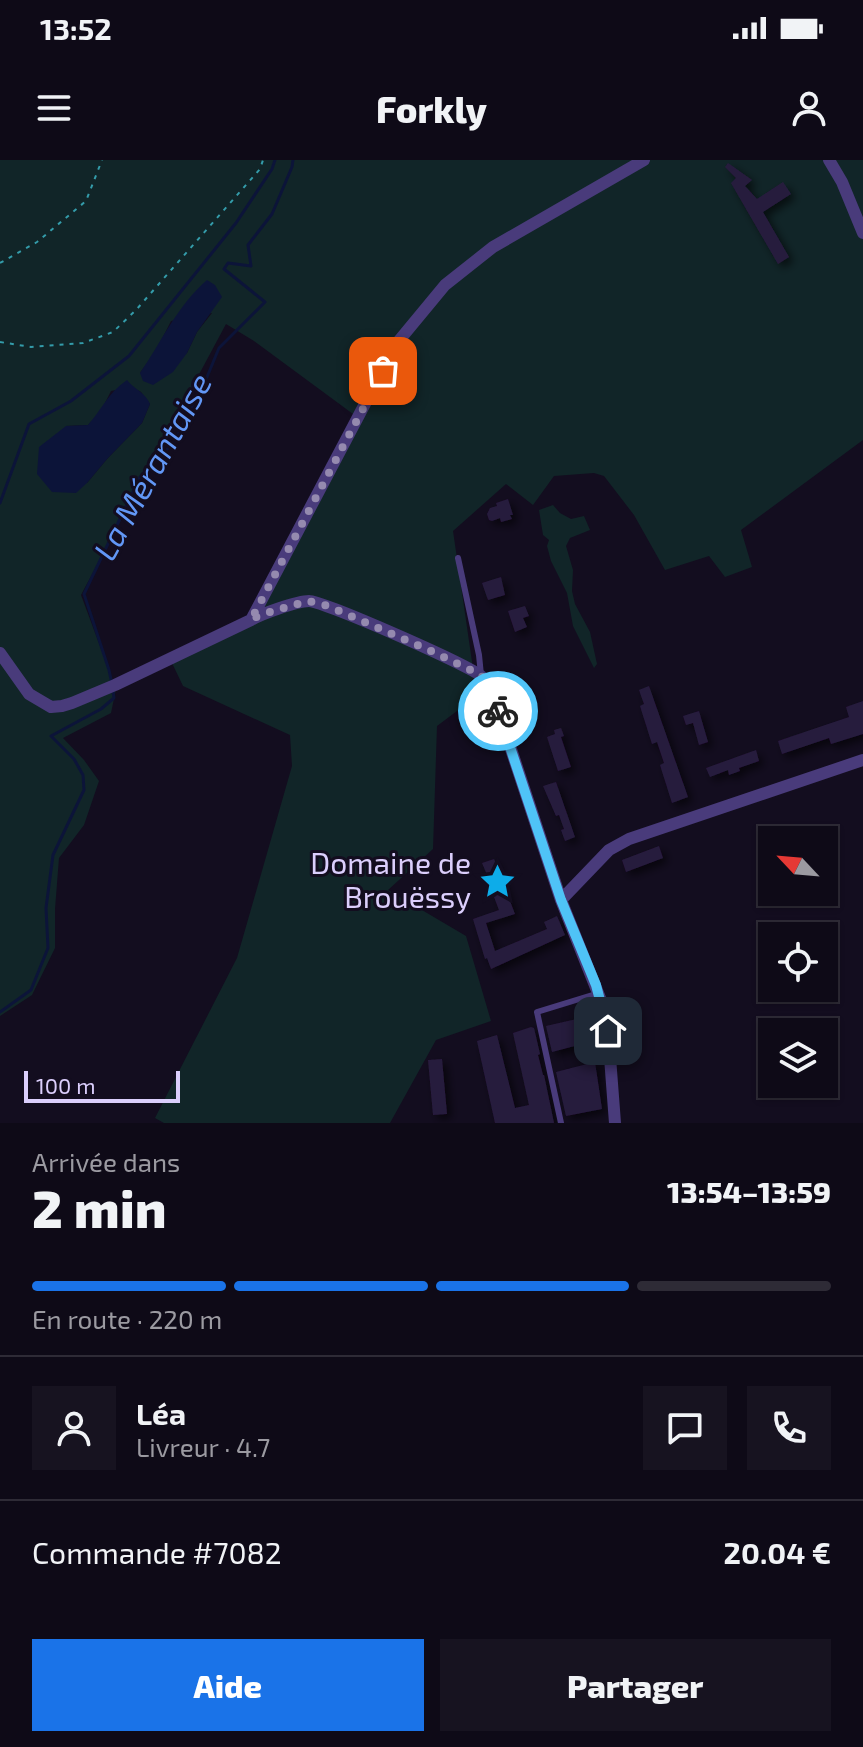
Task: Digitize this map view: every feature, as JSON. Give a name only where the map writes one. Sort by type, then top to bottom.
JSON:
[{"type":"street","points":[[251,620],[397,343],[445,285],[493,247],[644,160]]},
{"type":"street","points":[[829,160],[842,182],[863,233]]},
{"type":"street","points":[[0,653],[29,694],[51,707],[72,703],[111,686],[260,615],[308,601],[328,606],[481,675],[500,716],[561,900],[599,993],[608,1031],[615,1123]]},
{"type":"street","points":[[561,900],[616,845],[863,760]]},
{"type":"lane","points":[[458,558],[481,675]]},
{"type":"lane","points":[[561,1123],[537,1012],[599,993]]},
{"type":"path","points":[[0,263],[37,242],[86,201],[102,160]]},
{"type":"path","points":[[0,342],[31,347],[83,343],[113,332],[203,235],[260,169],[263,160]]},
{"type":"green space","points":[[0,160],[863,160],[863,440],[741,530],[752,567],[725,577],[709,556],[665,570],[634,515],[604,476],[594,473],[554,476],[533,505],[506,484],[453,531],[477,696],[437,726],[433,849],[388,890],[466,936],[491,1021],[436,1040],[390,1123],[164,1123],[155,1118],[237,958],[292,766],[290,735],[183,686],[172,663],[250,624],[396,357],[353,414],[226,324],[81,595],[116,689],[111,713],[63,738],[99,781],[84,825],[59,858],[55,948],[32,995],[0,1016]],"holes":[[[212,313],[197,332],[187,353],[140,373],[171,321]],[[132,387],[141,392],[150,404],[142,423],[87,483],[66,426],[88,425],[101,411],[111,391]]]},
{"type":"green space","points":[[553,505],[571,519],[584,516],[590,530],[570,538],[566,546],[573,570],[572,591],[575,604],[590,632],[597,664],[594,668],[573,626],[567,593],[551,561],[547,546],[549,540],[543,535],[539,510]]},
{"type":"water","points":[[207,280],[215,285],[222,297],[197,332],[187,353],[173,372],[153,385],[143,381],[140,373],[170,324]]},
{"type":"water","points":[[127,380],[150,404],[142,423],[76,493],[52,492],[37,474],[39,447],[66,426],[88,425]]},
{"type":"building","points":[[728,163],[752,180],[745,186],[757,199],[783,182],[791,194],[763,212],[789,257],[778,264],[731,183],[736,178],[725,167]]},
{"type":"building","points":[[508,499],[512,519],[501,522],[500,518],[489,520],[487,514],[490,508]]},
{"type":"building","points":[[501,577],[505,595],[488,600],[482,583]]},
{"type":"building","points":[[525,606],[529,616],[523,618],[527,627],[515,632],[508,611]]},
{"type":"building","points":[[649,686],[688,797],[672,803],[660,765],[664,763],[657,742],[652,744],[640,706],[644,704],[639,690]]},
{"type":"building","points":[[863,701],[863,734],[831,744],[829,738],[782,754],[778,741],[849,717],[846,707]]},
{"type":"building","points":[[699,711],[708,742],[699,745],[693,723],[686,725],[683,716]]},
{"type":"building","points":[[561,728],[571,767],[558,771],[547,737]]},
{"type":"building","points":[[756,750],[759,761],[729,775],[728,770],[710,777],[706,768]]},
{"type":"building","points":[[556,782],[575,837],[565,841],[559,815],[556,816],[543,786]]},
{"type":"building","points":[[659,846],[663,858],[626,872],[622,860]]},
{"type":"building","points":[[494,859],[515,914],[486,923],[495,951],[547,929],[544,922],[557,916],[565,935],[491,969],[473,919],[499,910],[482,863]]},
{"type":"building","points":[[581,1018],[586,1043],[552,1052],[546,1026]]},
{"type":"building","points":[[534,1028],[554,1123],[495,1123],[477,1041],[497,1035],[515,1108],[529,1105],[513,1033]]},
{"type":"building","points":[[442,1059],[447,1114],[433,1115],[428,1060]]},
{"type":"building","points":[[595,1062],[602,1109],[566,1116],[556,1072]]},
{"type":"waterway","points":[[0,503],[29,424],[71,401],[129,356],[236,223],[275,160]]},
{"type":"waterway","name":"La Mérantaise","points":[[112,684],[84,594],[140,477],[175,441],[219,348],[265,302],[224,269],[228,263],[251,266],[248,245],[272,214],[293,160]]},
{"type":"waterway","name":"La Mérantaise","points":[[0,1012],[31,990],[48,948],[46,908],[53,855],[84,790],[83,775],[74,759],[51,736],[101,709],[114,698],[113,691]]},
{"type":"way so far","points":[[383,371],[251,620],[308,601],[328,606],[481,675],[498,711]]},
{"type":"place","name":"Domaine de Brouëssy","points":[[497,881]]},
{"type":"route","points":[[498,711],[561,900],[596,985],[608,1031]]}]
